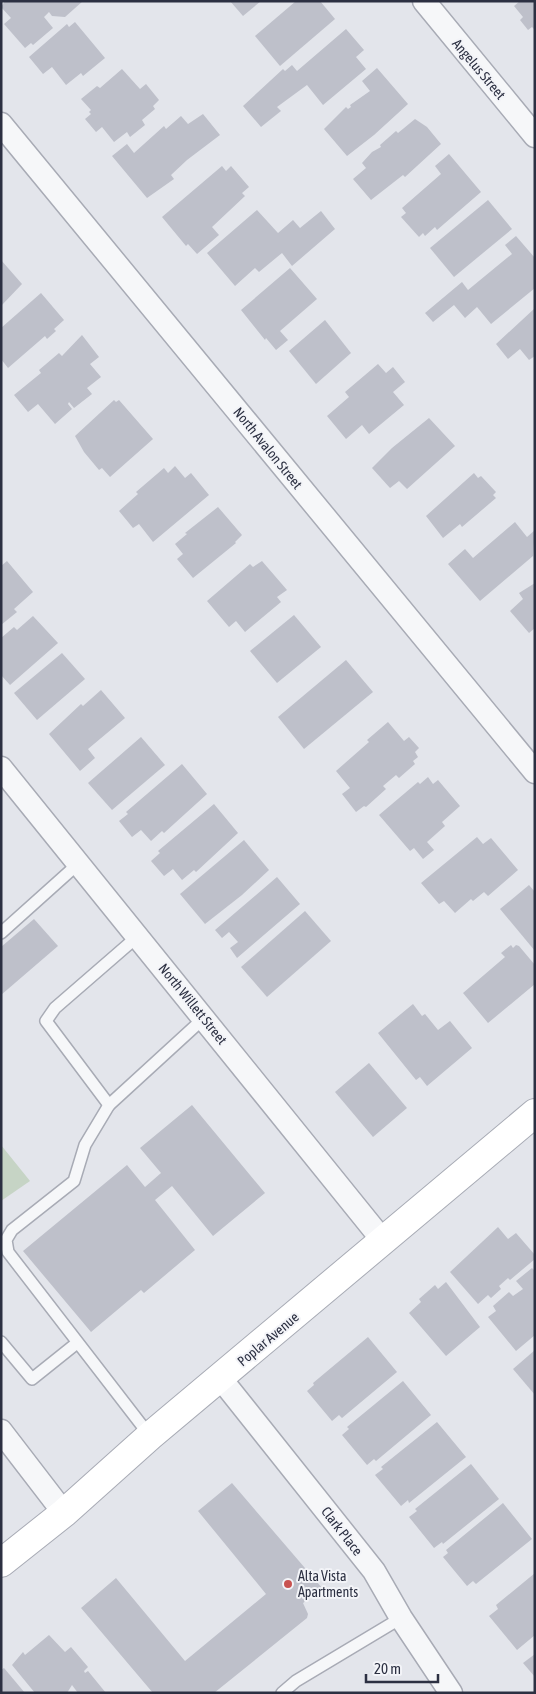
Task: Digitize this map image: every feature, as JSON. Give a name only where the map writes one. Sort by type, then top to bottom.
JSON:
[{"type":"main road","name":"Poplar Avenue","points":[[1,1563],[64,1513],[150,1436],[531,1123]]},
{"type":"street","name":"Angelus Street","points":[[424,1],[535,136]]},
{"type":"street","name":"North Avalon Street","points":[[1,124],[535,772]]},
{"type":"street","name":"North Willett Street","points":[[1,768],[384,1242]]},
{"type":"street","name":"Clark Place","points":[[221,1379],[374,1571],[401,1618],[451,1693]]},
{"type":"street","points":[[1,1431],[64,1513]]},
{"type":"lane","points":[[1,933],[79,863]]},
{"type":"lane","points":[[109,1105],[46,1021],[55,1008],[138,936]]},
{"type":"lane","points":[[150,1436],[8,1252],[6,1240],[12,1230],[74,1181],[85,1145],[109,1105],[204,1018]]},
{"type":"lane","points":[[1,1342],[32,1379],[77,1343]]},
{"type":"lane","points":[[282,1693],[296,1681],[401,1618]]},
{"type":"green space","points":[[1,1145],[30,1181],[1,1201]]},
{"type":"building","points":[[5,1],[83,1],[65,17],[52,16],[49,12],[44,17],[53,28],[33,45],[31,43],[25,48],[4,24],[11,18],[1,7]]},
{"type":"building","points":[[230,1],[261,1],[243,16]]},
{"type":"building","points":[[296,1],[320,1],[335,19],[280,66],[255,36]]},
{"type":"building","points":[[520,1],[535,1],[535,30],[532,27],[528,30],[520,20],[523,17],[514,6]]},
{"type":"building","points":[[75,22],[105,58],[83,76],[81,73],[66,85],[52,67],[43,74],[29,57],[67,24],[69,27]]},
{"type":"building","points":[[346,29],[364,50],[356,57],[366,69],[323,105],[307,85],[277,107],[281,111],[261,127],[243,106],[283,69],[285,71],[292,65],[297,71]]},
{"type":"building","points":[[377,68],[408,104],[374,135],[347,156],[324,129],[346,107],[348,109],[351,107],[350,105],[370,91],[362,81]]},
{"type":"building","points":[[122,69],[140,89],[146,84],[159,100],[153,106],[155,109],[142,120],[145,125],[130,137],[127,132],[114,142],[102,127],[96,132],[85,119],[91,114],[89,112],[91,110],[81,99],[97,86],[100,88]]},
{"type":"building","points":[[203,114],[220,135],[187,160],[171,175],[174,179],[147,198],[112,156],[127,144],[134,153],[164,126],[166,129],[181,116],[188,124]]},
{"type":"building","points":[[415,119],[427,127],[441,144],[405,177],[403,175],[371,200],[353,179],[366,168],[362,163],[372,152],[381,147],[380,145],[396,131],[398,133]]},
{"type":"building","points":[[449,154],[481,192],[437,230],[435,227],[425,236],[423,233],[419,237],[401,217],[406,213],[402,208],[441,174],[435,166]]},
{"type":"building","points":[[222,166],[226,171],[231,166],[249,187],[242,193],[245,196],[212,227],[219,235],[197,254],[188,244],[186,246],[162,217]]},
{"type":"building","points":[[488,200],[512,229],[454,277],[430,248]]},
{"type":"building","points":[[257,210],[278,233],[293,220],[300,228],[321,211],[335,229],[292,266],[282,253],[259,272],[255,268],[235,286],[207,253]]},
{"type":"building","points":[[516,236],[535,258],[535,288],[491,324],[477,307],[465,318],[454,305],[433,322],[425,313],[462,282],[468,290],[512,254],[505,245]]},
{"type":"building","points":[[1,260],[22,284],[1,306]]},
{"type":"building","points":[[290,268],[317,299],[280,331],[288,340],[276,350],[266,338],[265,340],[241,310]]},
{"type":"building","points":[[41,293],[64,320],[47,339],[45,336],[8,368],[1,359],[1,328]]},
{"type":"building","points":[[535,308],[535,356],[529,360],[520,349],[508,359],[496,344]]},
{"type":"building","points":[[325,320],[351,353],[316,384],[289,351]]},
{"type":"building","points":[[82,335],[99,357],[90,364],[101,377],[87,388],[92,394],[74,408],[69,402],[68,404],[72,409],[55,424],[38,404],[28,412],[14,395],[41,373],[39,370],[59,353],[62,356]]},
{"type":"building","points":[[378,364],[386,373],[393,367],[405,382],[393,392],[404,405],[369,434],[362,425],[346,439],[327,416],[349,397],[345,392]]},
{"type":"building","points":[[114,400],[116,402],[119,400],[153,439],[110,477],[102,468],[99,470],[84,452],[75,436]]},
{"type":"building","points":[[429,418],[455,446],[407,489],[399,481],[390,488],[372,468],[392,448]]},
{"type":"building","points":[[175,466],[185,478],[191,473],[209,495],[153,542],[139,524],[133,528],[119,511],[138,494],[136,492],[164,468],[168,473]]},
{"type":"building","points":[[474,473],[478,478],[481,476],[496,492],[493,495],[496,498],[462,527],[460,524],[443,538],[426,516]]},
{"type":"building","points":[[218,507],[242,535],[236,543],[193,578],[177,559],[183,554],[175,544],[187,534],[185,533]]},
{"type":"building","points":[[515,522],[527,537],[535,530],[533,556],[480,601],[448,564],[465,549],[473,558]]},
{"type":"building","points":[[7,561],[33,592],[14,609],[17,612],[1,625],[1,566]]},
{"type":"building","points":[[262,561],[287,590],[277,597],[281,602],[245,632],[236,621],[229,627],[207,601],[250,564],[253,567]]},
{"type":"building","points":[[535,583],[535,628],[529,633],[510,611],[523,599],[519,593]]},
{"type":"building","points":[[294,615],[321,647],[277,683],[250,651]]},
{"type":"building","points":[[33,616],[58,643],[10,685],[1,675],[1,638],[14,627],[17,630]]},
{"type":"building","points":[[62,653],[85,679],[37,720],[14,693]]},
{"type":"building","points":[[346,660],[373,692],[304,749],[278,717]]},
{"type":"building","points":[[101,690],[125,718],[88,749],[95,758],[80,771],[49,734],[81,704],[83,706]]},
{"type":"building","points":[[388,722],[404,741],[409,737],[419,748],[415,752],[418,757],[413,761],[415,764],[399,778],[396,775],[383,786],[386,789],[366,807],[364,806],[356,812],[342,794],[350,788],[336,771],[369,742],[367,740]]},
{"type":"building","points":[[141,737],[165,765],[112,810],[88,783]]},
{"type":"building","points":[[182,764],[207,794],[164,833],[162,831],[151,841],[141,830],[132,837],[119,821],[128,814],[126,812]]},
{"type":"building","points":[[428,777],[433,784],[438,780],[460,806],[442,822],[445,826],[427,842],[434,850],[423,859],[414,848],[410,851],[379,815],[418,782],[420,784]]},
{"type":"building","points":[[214,804],[238,833],[196,872],[194,870],[182,880],[173,869],[164,876],[151,861],[160,853],[158,851]]},
{"type":"building","points":[[477,837],[483,844],[491,838],[518,870],[488,896],[484,892],[473,901],[471,899],[455,913],[444,901],[439,904],[421,883]]},
{"type":"building","points":[[244,840],[269,870],[242,895],[205,924],[180,894]]},
{"type":"building","points":[[277,877],[300,904],[237,958],[230,948],[238,942],[229,932],[222,938],[215,930]]},
{"type":"building","points":[[529,885],[535,892],[535,951],[500,909]]},
{"type":"building","points":[[305,911],[331,941],[267,997],[241,967]]},
{"type":"building","points":[[34,919],[58,946],[1,995],[1,947]]},
{"type":"building","points":[[511,945],[513,948],[516,945],[519,946],[535,965],[535,984],[488,1023],[463,993],[505,957],[501,953]]},
{"type":"building","points":[[413,1004],[422,1016],[425,1014],[438,1030],[450,1021],[472,1048],[427,1086],[420,1077],[416,1080],[378,1033]]},
{"type":"building","points":[[369,1063],[407,1108],[373,1137],[335,1092]]},
{"type":"building","points":[[192,1105],[265,1193],[213,1236],[172,1186],[155,1200],[195,1250],[144,1293],[141,1290],[91,1332],[23,1251],[127,1165],[145,1187],[161,1173],[140,1148]]},
{"type":"building","points":[[498,1227],[508,1239],[516,1233],[535,1255],[535,1259],[510,1280],[508,1278],[499,1286],[501,1289],[491,1298],[488,1295],[478,1304],[450,1272]]},
{"type":"building","points":[[532,1268],[535,1271],[535,1335],[516,1351],[488,1317],[496,1311],[493,1306],[509,1292],[513,1296],[523,1289],[516,1281]]},
{"type":"building","points":[[446,1282],[480,1327],[446,1356],[409,1313],[421,1302],[419,1299],[435,1285],[438,1289]]},
{"type":"building","points":[[368,1337],[397,1372],[342,1418],[339,1415],[332,1421],[307,1391],[314,1385],[313,1383]]},
{"type":"building","points":[[535,1350],[535,1395],[513,1369]]},
{"type":"building","points":[[403,1381],[431,1415],[376,1461],[374,1459],[367,1465],[342,1435],[349,1429],[347,1427]]},
{"type":"building","points":[[437,1422],[466,1457],[409,1503],[408,1500],[401,1506],[375,1475],[383,1469],[381,1467]]},
{"type":"building","points":[[471,1464],[499,1499],[443,1544],[442,1542],[434,1548],[409,1517],[417,1511],[415,1509]]},
{"type":"building","name":"Alta Vista Apartments","points":[[232,1483],[323,1589],[303,1603],[308,1614],[307,1618],[214,1693],[153,1693],[81,1608],[116,1578],[185,1661],[266,1594],[198,1511]]},
{"type":"building","points":[[503,1503],[532,1539],[476,1584],[473,1581],[467,1586],[443,1557],[448,1553],[446,1550]]},
{"type":"building","points":[[535,1573],[535,1635],[517,1650],[489,1616],[498,1609],[496,1605]]},
{"type":"building","points":[[49,1635],[65,1652],[71,1647],[88,1667],[84,1671],[85,1673],[88,1671],[106,1693],[78,1693],[72,1685],[67,1693],[35,1693],[12,1665],[23,1652],[25,1655]]},
{"type":"building","points":[[535,1654],[535,1677],[523,1663]]},
{"type":"building","points":[[4,1668],[25,1693],[1,1693],[1,1670]]},
{"type":"place","name":"Alta Vista Apartments","points":[[288,1584]]}]
